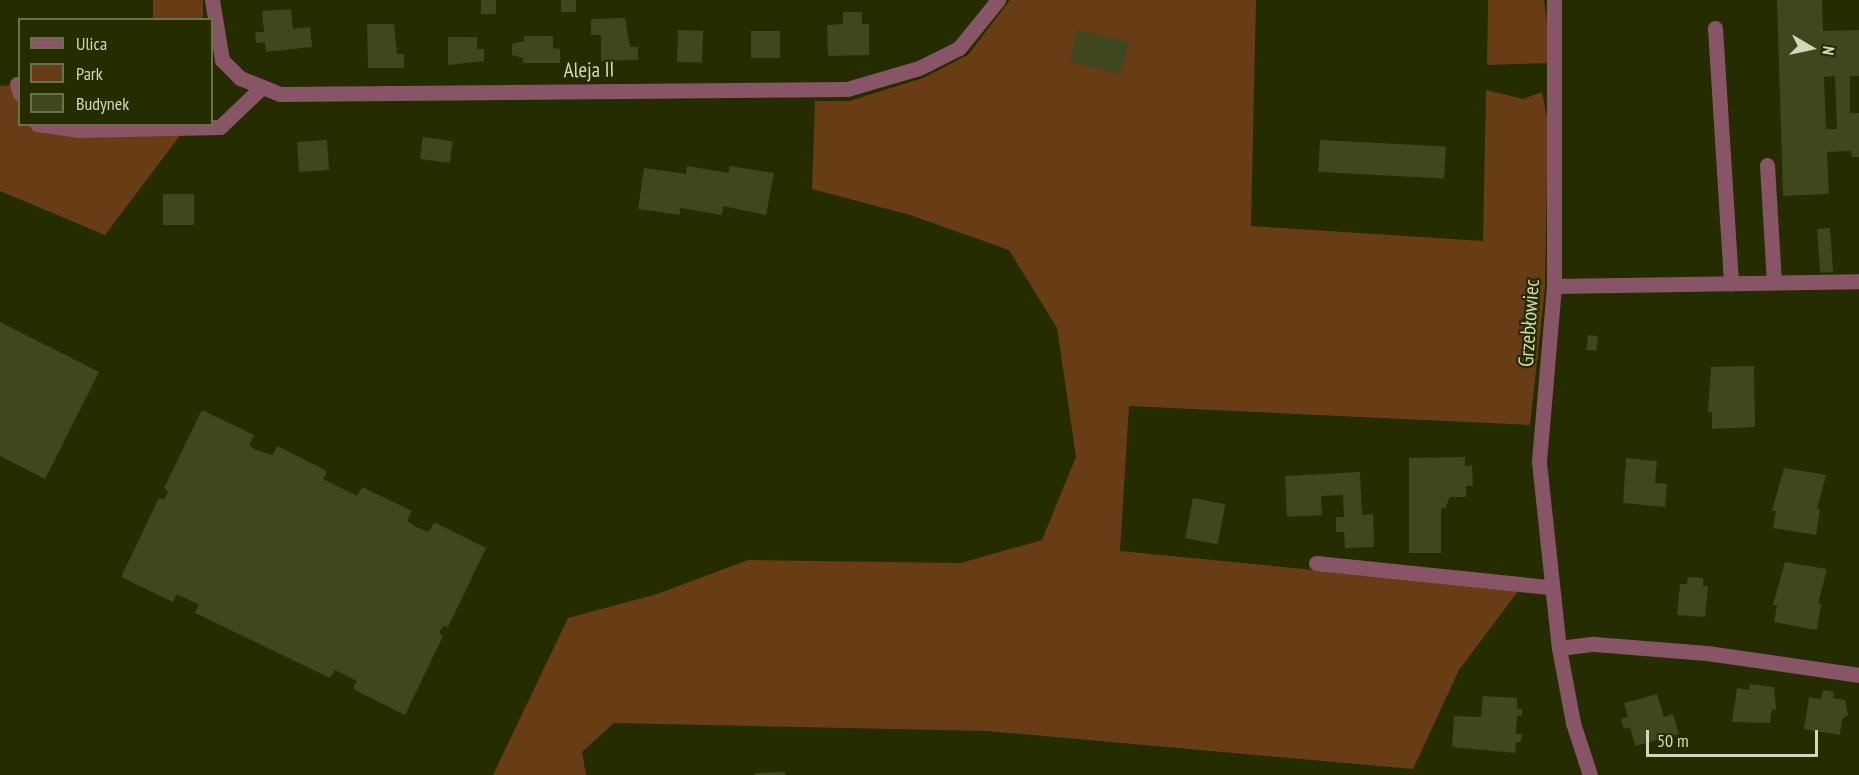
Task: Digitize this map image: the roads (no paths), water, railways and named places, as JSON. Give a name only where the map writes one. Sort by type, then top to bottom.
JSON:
[{"type":"street","name":"Aleja II","points":[[212,0],[222,60],[240,78],[280,94],[847,89],[919,68],[959,48],[998,0]]},
{"type":"street","name":"Grzebłowiec","points":[[1554,0],[1554,286],[1539,462],[1550,587],[1559,648],[1573,723],[1590,775]]},
{"type":"street","points":[[1715,28],[1731,283]]},
{"type":"street","points":[[51,126],[78,130],[220,127],[262,87]]},
{"type":"street","points":[[1767,165],[1774,282]]},
{"type":"street","points":[[1554,286],[1859,280]]},
{"type":"street","points":[[1316,563],[1550,587]]},
{"type":"street","points":[[1559,648],[1594,644],[1707,653],[1859,675]]}]
